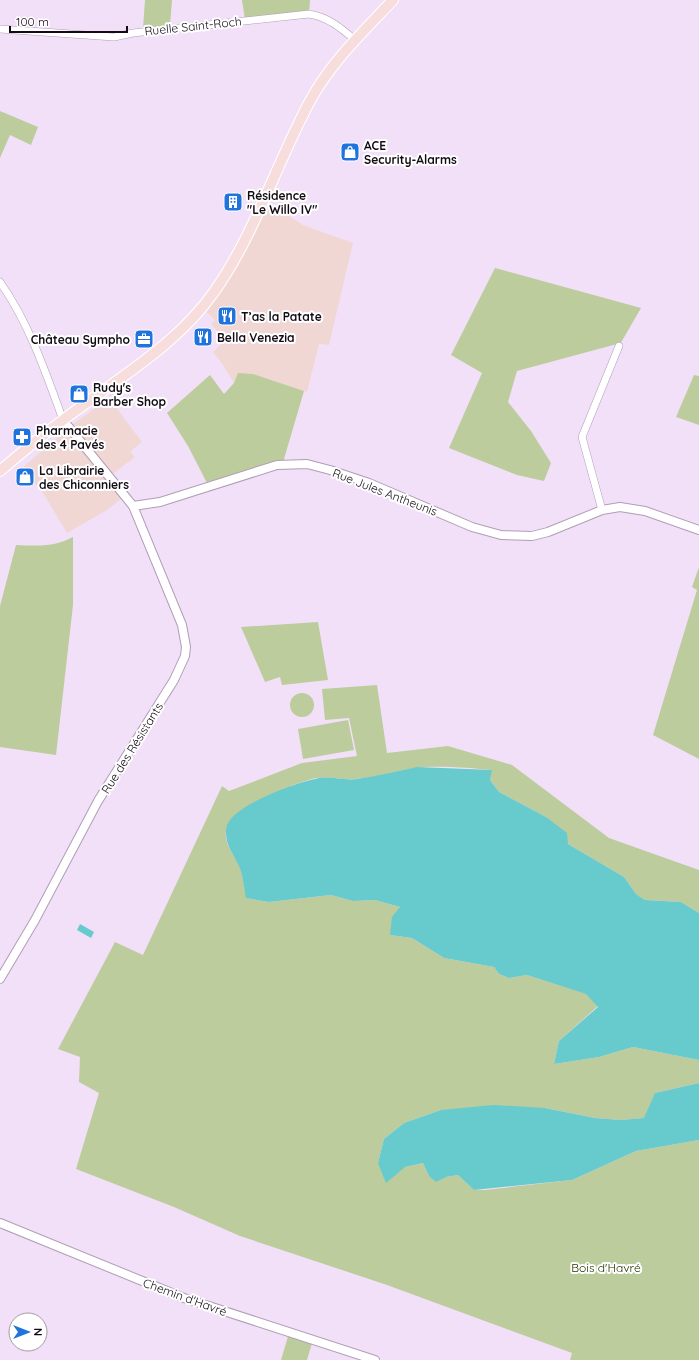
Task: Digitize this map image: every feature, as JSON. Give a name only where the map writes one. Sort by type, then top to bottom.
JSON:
[{"type":"main road","points":[[0,471],[63,420],[128,373],[167,341],[187,322],[213,293],[244,241],[310,100],[337,60],[394,0]]},
{"type":"street","name":"Ruelle Saint-Roch","points":[[0,29],[114,37],[133,33],[309,14],[324,17],[355,40]]},
{"type":"street","points":[[0,282],[10,297],[37,353],[63,420],[133,506]]},
{"type":"street","points":[[602,510],[582,437],[620,346]]},
{"type":"street","name":"Rue Jules Antheunis","points":[[133,506],[160,502],[277,465],[296,463],[316,466],[355,478],[472,527],[502,535],[532,536],[548,532],[602,510],[620,507],[638,509],[699,530]]},
{"type":"street","name":"Rue des Résistants","points":[[0,979],[35,920],[98,801],[174,680],[185,656],[186,648],[182,625],[133,506]]},
{"type":"street","name":"Chemin d'Havré","points":[[0,1223],[184,1298],[375,1360]]},
{"type":"shaded area","points":[[264,200],[303,225],[353,243],[329,345],[319,344],[307,392],[253,374],[238,378],[234,383],[213,352],[223,342],[221,335],[211,324],[215,320],[202,307]]},
{"type":"shaded area","points":[[109,398],[142,442],[132,450],[131,453],[135,457],[106,479],[122,498],[107,510],[67,533],[43,493],[22,468],[68,428]]},
{"type":"shaded area","points":[[417,767],[492,770],[490,780],[499,792],[546,817],[567,833],[568,844],[624,877],[636,894],[645,900],[681,902],[699,913],[699,1060],[633,1047],[599,1057],[554,1064],[559,1041],[598,1007],[586,994],[527,975],[509,978],[499,974],[494,967],[444,958],[412,938],[390,935],[392,917],[400,907],[375,900],[353,901],[331,895],[269,902],[246,898],[239,866],[230,849],[226,835],[226,829],[230,821],[238,812],[264,797],[306,781],[320,778],[357,779]]},
{"type":"shaded area","points":[[80,924],[94,932],[91,938],[77,930]]},
{"type":"shaded area","points":[[699,1083],[699,1140],[636,1151],[572,1180],[474,1190],[458,1175],[446,1177],[436,1182],[429,1176],[423,1163],[405,1167],[386,1183],[378,1163],[384,1139],[404,1123],[441,1110],[493,1105],[545,1108],[595,1118],[621,1120],[644,1118],[655,1093]]},
{"type":"green space","points":[[145,0],[172,0],[170,26],[143,29]]},
{"type":"green space","points":[[242,0],[310,0],[309,14],[245,20]]},
{"type":"green space","points":[[0,111],[38,127],[31,145],[10,135],[0,158]]},
{"type":"green space","points":[[495,268],[641,308],[619,346],[617,344],[517,371],[508,402],[531,431],[551,463],[544,481],[517,475],[449,448],[482,373],[451,355]]},
{"type":"green space","points":[[238,373],[253,374],[304,391],[284,459],[286,463],[209,487],[188,446],[167,413],[210,375],[224,394],[234,383]]},
{"type":"green space","points":[[694,375],[699,376],[699,425],[676,417]]},
{"type":"green space","points":[[73,537],[73,605],[56,755],[0,747],[0,606],[16,545],[39,546],[59,543]]},
{"type":"green space","points":[[699,567],[699,759],[653,735],[697,590],[692,587]]},
{"type":"green space","points":[[318,622],[328,680],[282,685],[280,677],[265,682],[241,627]]},
{"type":"green space","name":"Bois d'Havré","points":[[377,685],[387,753],[448,746],[512,765],[609,838],[699,870],[699,913],[681,902],[645,900],[636,894],[624,877],[568,844],[546,817],[499,792],[490,780],[491,770],[474,768],[423,767],[362,778],[350,779],[325,777],[307,780],[281,790],[240,811],[231,819],[227,826],[226,832],[227,842],[239,865],[247,898],[269,902],[331,895],[353,901],[375,900],[400,907],[390,935],[412,938],[444,958],[494,967],[499,974],[509,978],[527,975],[587,994],[598,1006],[559,1041],[554,1064],[599,1057],[633,1047],[699,1060],[699,1083],[655,1093],[645,1118],[621,1120],[595,1118],[545,1108],[441,1110],[404,1123],[384,1139],[378,1163],[405,1167],[423,1163],[429,1176],[446,1177],[458,1175],[474,1190],[485,1190],[572,1180],[636,1151],[699,1140],[699,1360],[570,1360],[572,1353],[387,1285],[240,1236],[174,1207],[76,1169],[99,1093],[79,1082],[80,1057],[58,1049],[115,942],[143,955],[222,786],[229,791],[302,763],[357,756],[349,718],[325,720],[322,689]]},
{"type":"green space","points":[[302,693],[310,697],[314,705],[310,713],[302,717],[294,713],[290,705],[294,697]]},
{"type":"green space","points":[[348,720],[354,750],[303,759],[298,729]]},
{"type":"green space","points":[[289,1333],[313,1340],[307,1360],[281,1360]]},
{"type":"place","name":"ACE Security-Alarms","points":[[350,152]]},
{"type":"place","name":"Résidence \"Le Willo IV\"","points":[[233,202]]},
{"type":"place","name":"T’as la Patate","points":[[227,316]]},
{"type":"place","name":"Bella Venezia","points":[[203,337]]},
{"type":"place","name":"Château Sympho","points":[[144,339]]},
{"type":"place","name":"Rudy's Barber Shop","points":[[79,394]]},
{"type":"place","name":"Pharmacie des 4 Pavés","points":[[22,437]]},
{"type":"place","name":"La Librairie des Chiconniers","points":[[25,477]]}]
